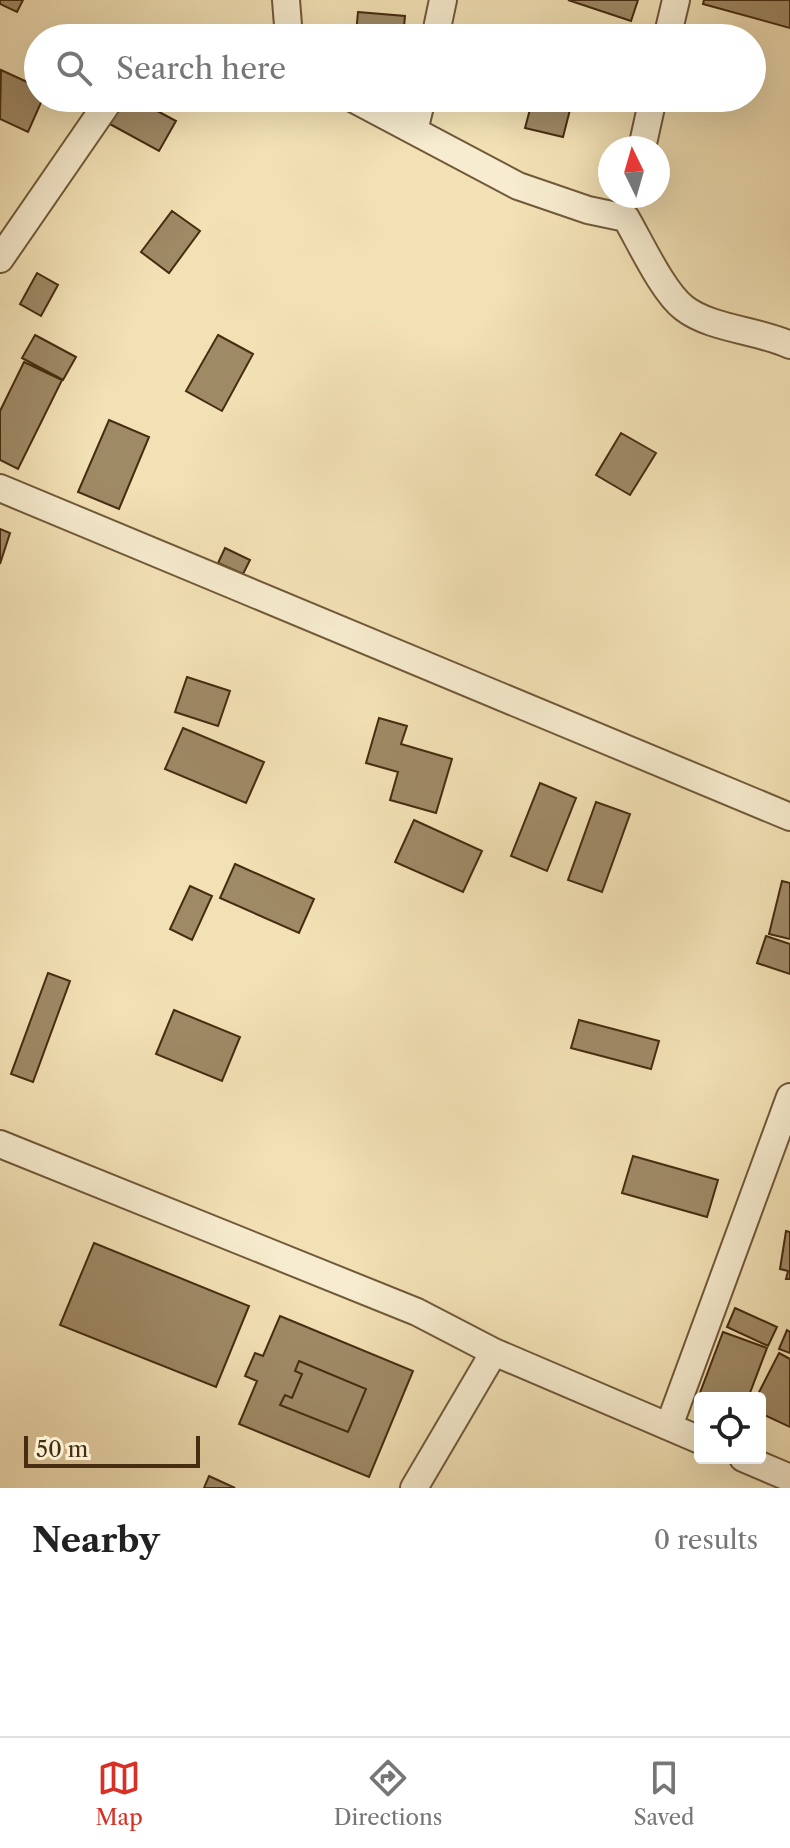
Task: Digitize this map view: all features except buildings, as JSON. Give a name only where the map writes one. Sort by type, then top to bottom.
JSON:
[{"type":"street","points":[[286,0],[288,24]]},
{"type":"street","points":[[438,24],[443,0]]},
{"type":"street","points":[[670,24],[676,0]]},
{"type":"street","points":[[0,259],[101,112]]},
{"type":"street","points":[[378,112],[518,186],[588,210],[615,208]]},
{"type":"street","points":[[414,131],[419,112]]},
{"type":"street","points":[[645,136],[650,112]]},
{"type":"street","points":[[628,208],[673,298],[686,310],[721,324],[771,336],[790,345]]},
{"type":"street","points":[[0,488],[790,817]]},
{"type":"street","points":[[669,1426],[790,1097]]},
{"type":"street","points":[[0,1144],[417,1312],[494,1352],[694,1437]]},
{"type":"street","points":[[414,1488],[494,1352]]},
{"type":"street","points":[[757,1464],[790,1478]]}]
